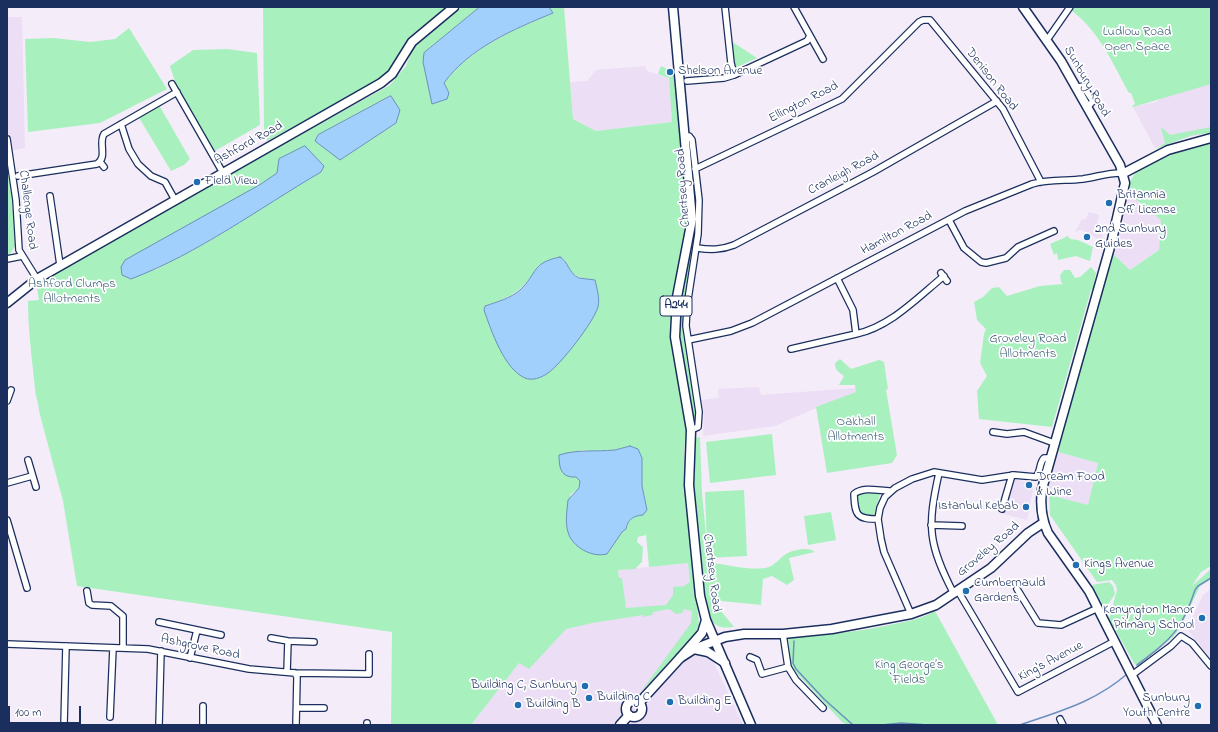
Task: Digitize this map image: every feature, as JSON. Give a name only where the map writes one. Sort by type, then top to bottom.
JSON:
[{"type":"street","name":"Ashford Road","points":[[7,303],[36,279],[381,84],[392,74],[412,42],[454,7]]},
{"type":"street","name":"Chertsey Road","points":[[673,7],[692,219],[677,297],[675,336],[691,430],[689,485],[700,596],[706,620],[715,640]]},
{"type":"street","points":[[725,7],[731,63],[734,75]]},
{"type":"street","points":[[794,7],[823,59]]},
{"type":"street","name":"Sunbury Road","points":[[1023,7],[1047,40],[1124,173]]},
{"type":"street","points":[[1047,40],[1070,7]]},
{"type":"street","name":"Denison Road","points":[[926,19],[930,20],[997,102],[1020,141],[1041,182]]},
{"type":"street","name":"Ellington Road","points":[[695,169],[842,99],[919,22],[926,19]]},
{"type":"street","points":[[687,81],[724,78],[734,75],[807,41],[810,36]]},
{"type":"street","points":[[172,84],[223,173]]},
{"type":"street","points":[[100,162],[103,156],[102,136],[177,92]]},
{"type":"street","name":"Cranleigh Road","points":[[697,248],[709,250],[722,249],[734,245],[873,172],[997,102]]},
{"type":"street","points":[[122,124],[129,149],[138,164],[151,176],[165,182],[175,200]]},
{"type":"street","name":"Chertsey Road","points":[[684,136],[691,137],[699,200],[697,248],[686,306],[686,326],[699,412],[698,427],[691,430]]},
{"type":"street","points":[[1154,724],[1132,675],[1089,591],[1048,533],[1043,523],[1041,501],[1042,489],[1112,240],[1124,188],[1124,173],[1168,150],[1211,138]]},
{"type":"street","name":"Challenge Road","points":[[7,139],[16,200],[17,241],[22,256],[36,279]]},
{"type":"street","points":[[100,162],[104,167]]},
{"type":"street","points":[[18,176],[100,162]]},
{"type":"street","name":"Hamilton Road","points":[[688,340],[731,331],[752,323],[977,206],[1041,182],[1082,179],[1113,173],[1124,173]]},
{"type":"street","points":[[50,196],[60,265]]},
{"type":"street","points":[[949,220],[964,248],[981,262],[986,263],[1006,258],[1018,247],[1047,237],[1054,231]]},
{"type":"street","points":[[7,259],[22,256]]},
{"type":"street","points":[[791,348],[871,331],[889,321],[944,277]]},
{"type":"street","points":[[837,278],[853,310],[856,334]]},
{"type":"street","points":[[7,402],[11,390]]},
{"type":"street","points":[[993,432],[1007,434],[1024,432],[1054,443]]},
{"type":"street","points":[[911,614],[884,552],[878,519],[880,508],[885,497],[893,490],[925,474],[939,472],[982,480],[1012,475],[1036,477],[1044,458],[1050,458]]},
{"type":"street","points":[[28,460],[36,487]]},
{"type":"street","points":[[939,472],[931,514],[934,548],[940,568],[956,592]]},
{"type":"street","points":[[1002,509],[1012,475]]},
{"type":"street","points":[[7,483],[32,476]]},
{"type":"street","points":[[878,519],[861,518],[858,515],[854,494],[858,491],[872,489],[893,490]]},
{"type":"street","points":[[7,520],[27,588]]},
{"type":"street","name":"Groveley Road","points":[[715,640],[737,635],[783,634],[832,629],[911,614],[936,605],[991,568],[1028,533],[1043,523]]},
{"type":"street","points":[[931,525],[962,526]]},
{"type":"street","points":[[1017,589],[1038,623],[1060,625],[1098,608]]},
{"type":"street","points":[[86,591],[89,603],[92,605],[112,606],[123,616],[123,648]]},
{"type":"street","name":"King's Avenue","points":[[956,592],[1018,692],[1115,641]]},
{"type":"street","points":[[620,725],[629,715],[634,717],[640,714],[642,709],[639,703],[702,633],[706,620]]},
{"type":"street","points":[[159,622],[221,635]]},
{"type":"street","points":[[190,658],[197,630]]},
{"type":"street","points":[[783,634],[788,668],[796,680],[823,708]]},
{"type":"street","points":[[1132,675],[1171,646],[1181,636],[1192,644],[1211,666]]},
{"type":"street","points":[[271,638],[288,641],[314,642]]},
{"type":"street","points":[[680,658],[694,649],[715,640]]},
{"type":"street","name":"A244","points":[[715,640],[751,725]]},
{"type":"street","points":[[287,672],[288,641]]},
{"type":"street","name":"Ashgrove Road","points":[[7,644],[123,648],[161,651],[249,669],[295,673],[369,674],[369,654]]},
{"type":"street","points":[[64,725],[66,646]]},
{"type":"street","points":[[110,717],[113,648]]},
{"type":"street","points":[[694,649],[708,652],[725,663]]},
{"type":"street","points":[[158,725],[161,651]]},
{"type":"street","points":[[750,657],[757,660],[762,674],[788,668]]},
{"type":"street","points":[[295,673],[297,677],[296,725]]},
{"type":"street","points":[[203,706],[203,725]]},
{"type":"street","points":[[297,708],[324,708]]},
{"type":"street","points":[[1060,719],[1063,725]]},
{"type":"shaded area","points":[[7,17],[22,17],[25,148],[7,151]]},
{"type":"shaded area","points":[[645,66],[647,71],[669,78],[672,122],[596,131],[573,119],[570,82],[587,81],[596,70]]},
{"type":"shaded area","points":[[1211,74],[1211,132],[1175,140],[1155,148],[1133,107],[1156,102],[1179,86]]},
{"type":"shaded area","points":[[1128,193],[1161,220],[1159,250],[1130,270],[1112,253]]},
{"type":"shaded area","points":[[1089,212],[1099,215],[1097,223],[1106,226],[1101,241],[1082,230],[1075,232],[1082,219],[1085,220]]},
{"type":"shaded area","points":[[759,387],[761,395],[856,388],[856,392],[775,426],[703,436],[704,416],[701,400],[719,398],[718,389]]},
{"type":"shaded area","points":[[1058,452],[1098,463],[1088,506],[1049,495],[1047,490]]},
{"type":"shaded area","points":[[1011,478],[1034,484],[1027,520],[1001,513]]},
{"type":"shaded area","points":[[688,563],[693,610],[714,663],[743,725],[471,725],[548,625],[622,618],[618,570]]},
{"type":"shaded area","name":"Kenyngton Manor Primary School","points":[[1211,589],[1211,659],[1187,629],[1203,595]]},
{"type":"green space","points":[[263,7],[446,7],[408,38],[383,78],[267,141],[264,128]]},
{"type":"green space","name":"Ashford Clumps Allotments","points":[[461,7],[480,7],[424,53],[449,93],[444,83],[454,71],[479,50],[508,33],[553,13],[549,7],[564,7],[573,119],[596,131],[672,122],[669,78],[658,74],[661,66],[671,71],[676,78],[689,219],[675,301],[687,420],[684,452],[699,625],[694,635],[640,693],[691,623],[692,611],[684,609],[682,613],[676,614],[669,609],[653,612],[652,615],[643,617],[643,615],[592,623],[566,629],[529,669],[519,663],[471,725],[391,725],[392,632],[77,586],[63,501],[35,391],[29,334],[28,301],[39,300],[36,282],[390,85],[406,66],[413,48]],"holes":[[[391,96],[396,123],[340,160],[316,141],[318,135]],[[321,172],[273,200],[213,239],[153,271],[261,184],[277,173]],[[564,259],[573,273],[579,277],[588,279],[586,327],[561,360],[548,373],[500,348],[484,310],[485,306],[503,299],[517,291],[523,286],[539,265]],[[630,446],[638,449],[642,458],[642,486],[647,510],[631,519],[626,529],[622,532],[607,554],[570,495],[579,488],[580,481],[576,477],[581,450],[617,450]],[[646,535],[649,567],[688,563],[690,582],[684,586],[673,587],[673,595],[666,605],[626,608],[622,578],[619,578],[618,570],[635,569],[642,562],[643,547],[637,542],[638,537]]]},
{"type":"green space","name":"Ludlow Road Open Space","points":[[1074,7],[1211,7],[1211,84],[1133,107],[1132,106],[1135,104],[1131,93],[1129,93],[1098,38],[1082,19],[1072,11]]},
{"type":"green space","points":[[129,28],[167,89],[100,123],[28,132],[25,39],[54,38],[90,42],[115,39]]},
{"type":"green space","points":[[731,41],[757,58],[735,68]]},
{"type":"green space","points":[[227,49],[257,53],[260,125],[213,152],[177,88],[170,66],[193,50]]},
{"type":"green space","points":[[159,105],[190,159],[184,165],[171,171],[138,116]]},
{"type":"green space","points":[[1161,127],[1170,135],[1211,127],[1211,133],[1193,135],[1155,149],[1165,143]]},
{"type":"green space","points":[[684,136],[692,140],[698,234],[687,306],[699,424],[693,430],[675,337],[691,227]]},
{"type":"green space","points":[[1211,142],[1211,566],[1201,572],[1192,586],[1211,569],[1211,579],[1200,586],[1180,628],[1173,637],[1137,666],[1109,619],[1117,590],[1116,585],[1112,580],[1097,582],[1050,515],[1049,495],[1088,505],[1098,463],[1058,452],[1112,253],[1130,270],[1159,250],[1161,220],[1128,193],[1131,180],[1137,171],[1145,165],[1180,150]]},
{"type":"green space","points":[[7,165],[12,200],[15,246],[9,256],[7,256]]},
{"type":"green space","points":[[1068,236],[1070,239],[1078,240],[1093,247],[1090,261],[1076,256],[1058,260],[1057,253],[1054,255],[1050,244]]},
{"type":"green space","name":"Groveley Road Allotments","points":[[1091,267],[1096,273],[1093,289],[1090,290],[1052,427],[979,419],[977,391],[987,376],[980,363],[986,329],[977,320],[974,302],[983,297],[992,288],[999,287],[1007,296],[1040,286],[1063,284],[1061,282],[1060,275],[1064,270],[1070,270],[1075,278],[1080,277]]},
{"type":"green space","name":"Oakhall Allotments","points":[[840,359],[851,369],[879,360],[884,362],[888,389],[886,390],[897,455],[892,463],[827,473],[816,407],[856,392],[855,385],[839,385],[844,376],[837,370],[835,363]]},
{"type":"green space","points":[[772,434],[776,475],[710,483],[706,442]]},
{"type":"green space","points":[[700,437],[702,493],[707,546],[705,492],[744,490],[747,556],[708,558],[707,562],[755,569],[769,567],[792,551],[809,549],[815,552],[789,558],[794,580],[787,585],[772,576],[763,579],[761,605],[712,600],[734,627],[723,627],[716,625],[706,608],[688,440]]},
{"type":"green space","points":[[871,491],[880,494],[875,514],[862,516],[859,513],[856,496],[859,493]]},
{"type":"green space","points":[[831,512],[836,540],[808,545],[804,516]]},
{"type":"green space","points":[[1109,582],[1113,586],[1115,594],[1105,609],[1092,585]]},
{"type":"green space","name":"King George’s Fields","points":[[935,611],[998,725],[847,725],[842,722],[791,667],[788,638],[837,634],[885,626],[917,619]]},
{"type":"water","points":[[480,7],[549,7],[553,13],[508,33],[479,50],[454,71],[444,83],[449,93],[447,99],[432,104],[423,62],[424,53]]},
{"type":"water","points":[[391,96],[400,110],[396,123],[340,160],[315,141],[318,135]]},
{"type":"water","points":[[305,146],[324,166],[321,172],[228,230],[181,257],[131,279],[122,275],[121,267],[125,260],[261,184],[277,173],[279,159]]},
{"type":"water","points":[[560,257],[565,261],[573,274],[579,278],[595,280],[599,304],[590,323],[561,361],[548,373],[539,378],[528,379],[517,373],[499,348],[484,310],[485,306],[504,300],[516,293],[526,284],[539,266],[551,259]]},
{"type":"water","points":[[630,446],[638,449],[642,458],[642,486],[647,510],[643,515],[636,516],[630,520],[626,529],[622,532],[607,554],[601,555],[589,553],[578,547],[568,532],[566,521],[568,500],[579,488],[580,481],[576,477],[567,476],[564,474],[560,468],[559,455],[580,451],[615,450]]},
{"type":"waterway","points":[[1137,665],[1174,634],[1185,616],[1195,590],[1198,586],[1211,578]]},
{"type":"waterway","points":[[794,641],[793,663],[796,669],[824,699],[853,725]]},
{"type":"waterway","points":[[1020,725],[1090,699],[1115,684],[1127,674]]},
{"type":"waterway","points":[[882,725],[901,723],[928,725]]},
{"type":"place","name":"Shelson Avenue","points":[[670,72]]},
{"type":"place","name":"Field View","points":[[197,182]]},
{"type":"place","name":"Britannia Off License","points":[[1109,203]]},
{"type":"place","name":"2nd Sunbury Guides","points":[[1087,237]]},
{"type":"place","name":"Dream Food & Wine","points":[[1029,485]]},
{"type":"place","name":"Istanbul Kebab","points":[[1026,507]]},
{"type":"place","name":"Kings Avenue","points":[[1076,565]]},
{"type":"place","name":"Cumbernauld Gardens","points":[[966,591]]},
{"type":"place","name":"Kenyngton Manor Primary School","points":[[1202,618]]},
{"type":"place","name":"Building C, Sunbury","points":[[585,686]]},
{"type":"place","name":"Building C","points":[[589,698]]},
{"type":"place","name":"Building E","points":[[670,702]]},
{"type":"place","name":"Building B","points":[[518,705]]},
{"type":"place","name":"Sunbury Youth Centre","points":[[1198,706]]}]
